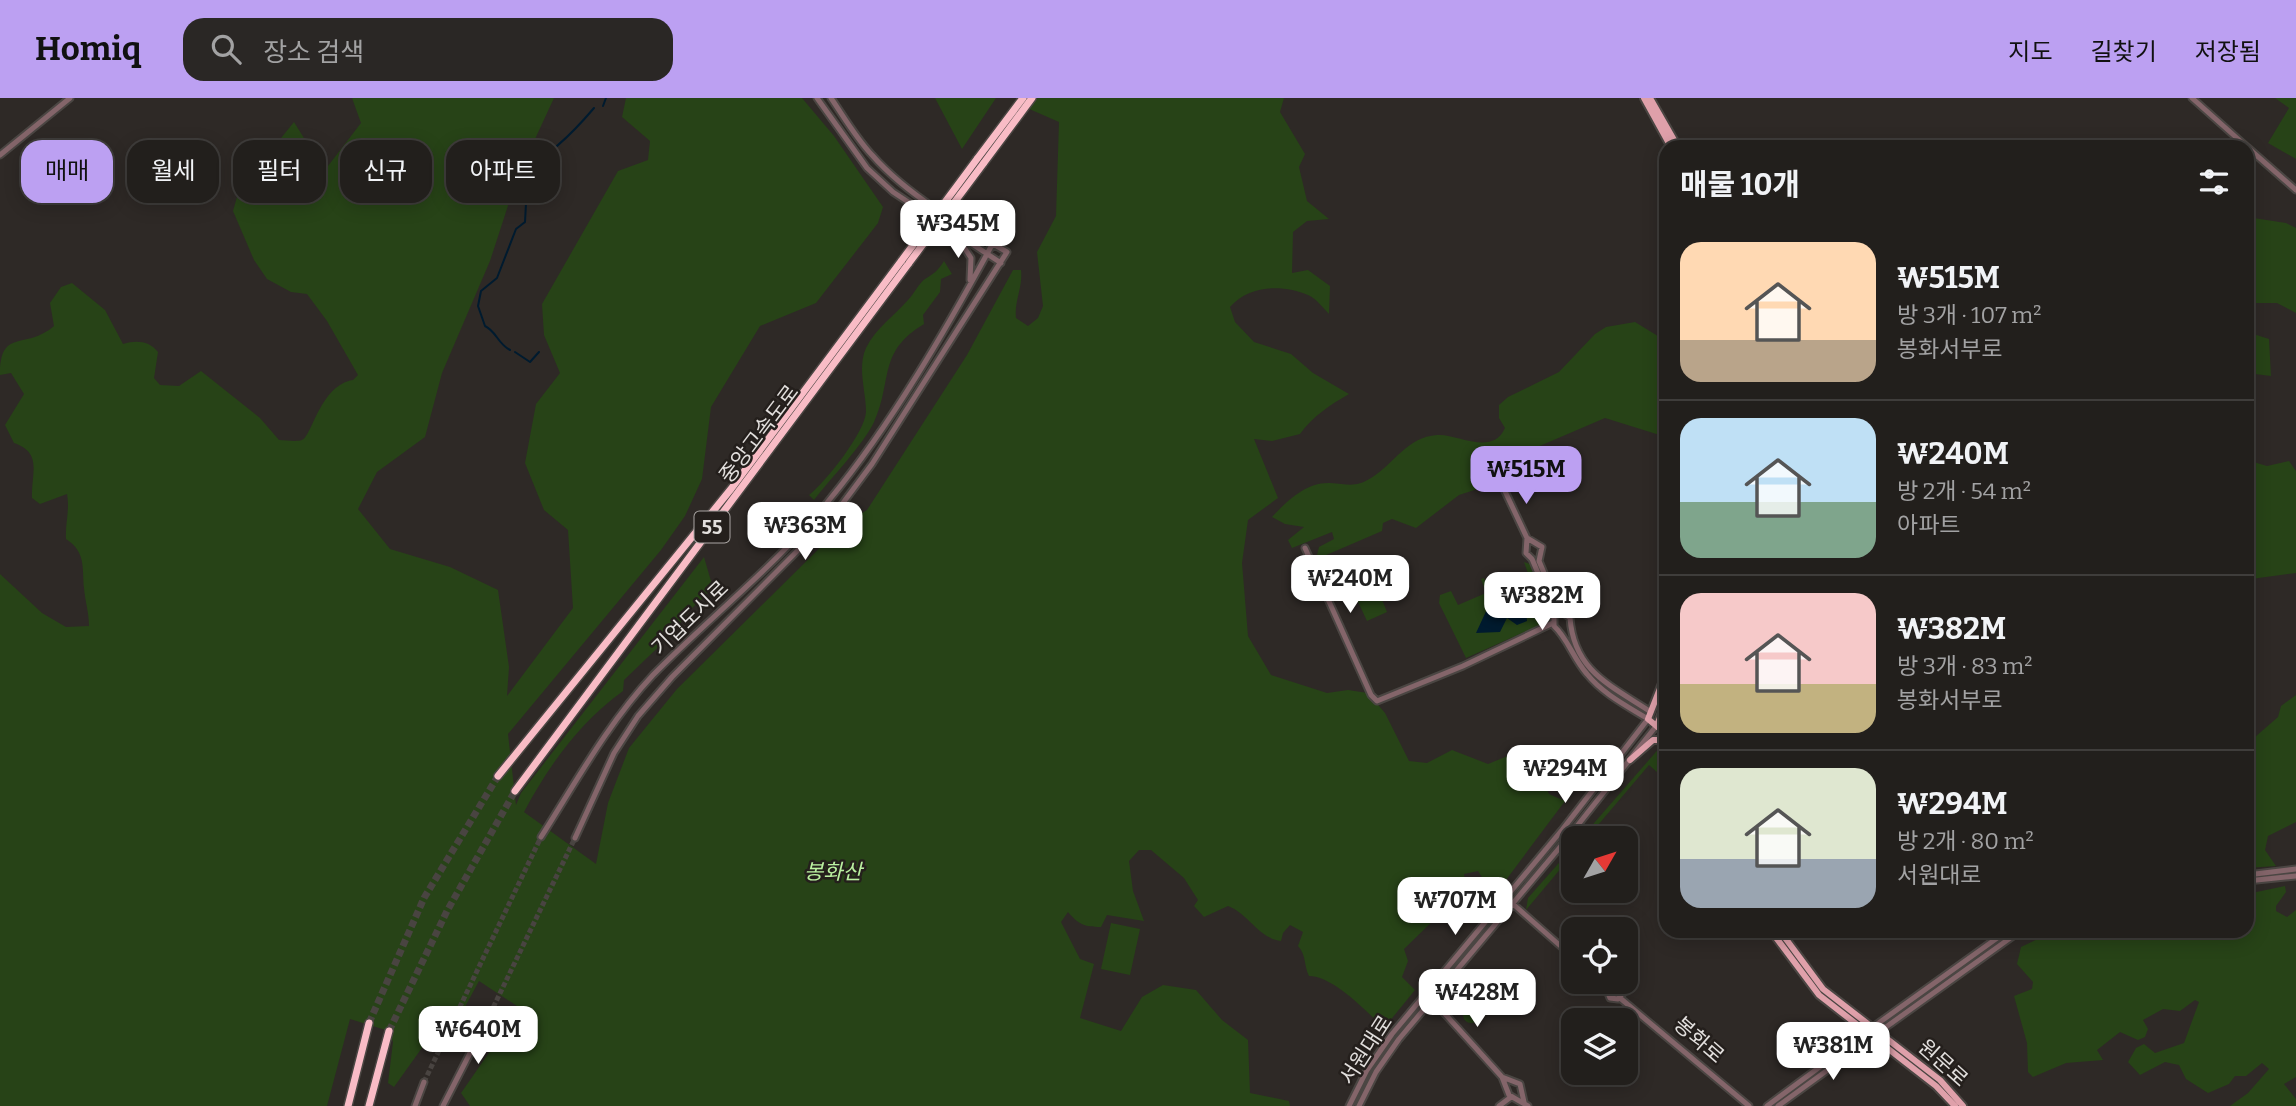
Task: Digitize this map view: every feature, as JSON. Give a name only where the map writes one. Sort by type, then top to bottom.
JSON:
[{"type":"highway","name":"중앙고속도로","points":[[515,791],[906,262],[1023,98]]},
{"type":"highway","name":"중앙고속도로","points":[[980,161],[1032,98]]},
{"type":"highway","name":"중앙고속도로","points":[[498,776],[731,489],[906,262]]},
{"type":"highway","points":[[348,1106],[369,1023]]},
{"type":"highway","points":[[369,1106],[389,1031]]},
{"type":"main road","points":[[1644,98],[1667,140]]},
{"type":"main road","points":[[1650,98],[1674,140]]},
{"type":"main road","points":[[1649,716],[1659,691]]},
{"type":"main road","points":[[1649,716],[1659,717]]},
{"type":"main road","points":[[1649,716],[1657,725],[1659,720]]},
{"type":"main road","points":[[1630,760],[1653,740],[1659,740]]},
{"type":"main road","name":"원문로","points":[[1775,938],[1819,995],[1950,1088],[1963,1106]]},
{"type":"main road","name":"원문로","points":[[1785,938],[1824,989],[1946,1094],[1955,1106]]},
{"type":"street","points":[[0,155],[70,98]]},
{"type":"street","points":[[817,98],[867,168],[908,204],[1001,263],[1007,252],[891,174],[871,155],[831,98]]},
{"type":"street","points":[[2192,98],[2239,140]]},
{"type":"street","points":[[2254,153],[2296,190]]},
{"type":"street","points":[[955,235],[971,258],[970,283]]},
{"type":"street","name":"기업도시로","points":[[541,837],[626,707],[654,675],[829,501],[901,398],[993,243]]},
{"type":"street","name":"기업도시로","points":[[575,838],[614,753],[638,716],[672,677],[837,511],[872,464],[1001,263]]},
{"type":"street","points":[[1503,487],[1527,538],[1538,550],[1559,609],[1570,618],[1569,627],[1573,642],[1593,672],[1649,716]]},
{"type":"street","points":[[1527,538],[1526,555],[1532,559],[1553,607],[1555,625],[1566,637],[1581,666],[1594,682],[1649,716]]},
{"type":"street","points":[[1305,548],[1371,695],[1377,701],[1555,625],[1569,627]]},
{"type":"street","points":[[1526,549],[1538,550]]},
{"type":"street","points":[[1532,559],[1538,550]]},
{"type":"street","points":[[1555,625],[1563,613]]},
{"type":"street","name":"서원대로","points":[[1349,1106],[1367,1070],[1649,716]]},
{"type":"street","name":"서원대로","points":[[1359,1106],[1376,1072],[1433,999],[1657,725]]},
{"type":"street","points":[[2254,873],[2296,869]]},
{"type":"street","points":[[2254,880],[2296,876]]},
{"type":"street","points":[[1505,897],[1561,946]]},
{"type":"street","points":[[1778,1106],[1998,938]]},
{"type":"street","points":[[1767,1106],[2010,938]]},
{"type":"street","points":[[1427,993],[1502,1077],[1511,1094],[1526,1104]]},
{"type":"street","points":[[1609,994],[1610,998],[1623,997],[1622,994]]},
{"type":"street","name":"봉화로","points":[[1623,997],[1749,1106]]},
{"type":"street","points":[[443,1106],[490,1014]]},
{"type":"street","points":[[1502,1077],[1520,1084],[1526,1104]]},
{"type":"street","points":[[415,1106],[424,1082]]},
{"type":"street","points":[[1511,1094],[1513,1083]]},
{"type":"street","points":[[1501,1104],[1511,1094],[1522,1091]]},
{"type":"green space","name":"봉화산","points":[[352,98],[554,98],[535,140],[446,140],[446,203],[509,203],[490,261],[442,373],[425,437],[377,472],[358,509],[390,549],[450,567],[498,590],[509,667],[507,696],[573,608],[568,530],[544,510],[525,463],[536,404],[560,373],[544,335],[542,304],[618,171],[648,160],[650,141],[622,117],[626,98],[802,98],[834,136],[883,207],[878,223],[816,303],[760,326],[711,407],[702,479],[685,516],[661,550],[508,734],[516,805],[521,793],[704,557],[713,588],[689,611],[673,633],[624,680],[623,691],[579,731],[555,761],[524,812],[596,864],[608,803],[629,748],[677,689],[844,524],[867,510],[967,355],[1013,270],[1021,270],[1016,318],[1028,326],[1038,318],[1043,306],[1037,252],[1056,216],[1059,122],[1027,108],[1035,98],[1284,98],[1280,112],[1305,154],[1299,167],[1307,201],[1329,219],[1307,221],[1293,232],[1292,273],[1308,270],[1330,286],[1329,314],[1311,296],[1277,288],[1247,294],[1230,307],[1235,322],[1254,342],[1291,354],[1313,373],[1349,394],[1322,411],[1300,434],[1272,441],[1254,439],[1278,498],[1248,520],[1242,563],[1248,636],[1271,675],[1327,693],[1348,690],[1368,693],[1385,713],[1409,761],[1427,763],[1452,750],[1488,764],[1515,753],[1535,763],[1549,794],[1565,801],[1494,896],[1478,871],[1464,874],[1466,887],[1461,900],[1443,911],[1404,949],[1408,961],[1402,977],[1415,990],[1384,1028],[1339,988],[1309,976],[1298,946],[1303,932],[1290,925],[1283,933],[1281,941],[1273,939],[1228,906],[1204,917],[1194,906],[1198,900],[1184,878],[1151,850],[1139,850],[1129,861],[1133,891],[1144,921],[1107,915],[1101,927],[1090,926],[1078,922],[1068,912],[1061,922],[1080,959],[1094,964],[1080,1018],[1121,1031],[1142,997],[1163,985],[1196,990],[1222,1020],[1248,1040],[1250,1093],[1289,1101],[1290,1106],[470,1106],[461,1093],[520,1008],[479,981],[460,1016],[424,1045],[394,1087],[388,1083],[393,1042],[389,1031],[350,1019],[327,1106],[0,1106],[0,574],[42,613],[66,627],[89,626],[82,560],[77,549],[66,539],[67,494],[40,504],[32,498],[32,458],[23,447],[14,443],[5,425],[24,394],[11,373],[0,375],[4,351],[9,345],[43,333],[54,326],[50,303],[61,287],[72,283],[105,310],[123,344],[142,342],[158,352],[154,378],[160,385],[179,386],[201,371],[260,418],[279,440],[302,440],[325,400],[342,384],[358,375],[327,321],[307,294],[291,292],[267,279],[254,260],[233,211],[235,203],[326,203],[326,169],[340,150],[340,203],[432,203],[432,140],[348,140],[361,123]]},
{"type":"green space","points":[[935,98],[996,98],[962,149]]},
{"type":"green space","points":[[2275,98],[2296,98],[2296,159],[2268,143],[2289,108]]},
{"type":"green space","points":[[294,122],[305,140],[279,140]]},
{"type":"green space","points":[[2254,218],[2286,223],[2296,228],[2296,313],[2277,303],[2254,305]]},
{"type":"green space","points":[[944,261],[952,274],[941,279],[940,292],[923,315],[924,324],[899,345],[889,368],[874,422],[855,451],[814,500],[809,495],[843,456],[864,421],[866,412],[862,363],[866,348],[880,328]]},
{"type":"green space","points":[[1635,322],[1659,337],[1659,435],[1605,418],[1521,454],[1490,485],[1459,495],[1416,528],[1392,519],[1383,523],[1382,531],[1324,556],[1317,555],[1319,547],[1334,539],[1332,532],[1292,548],[1288,540],[1304,527],[1285,524],[1272,517],[1305,489],[1321,484],[1356,484],[1365,481],[1409,446],[1426,437],[1445,435],[1474,442],[1492,441],[1499,437],[1505,428],[1499,418],[1499,405],[1508,397],[1559,372],[1595,334],[1606,327]]},
{"type":"green space","points":[[2254,334],[2269,339],[2271,376],[2254,374]]},
{"type":"green space","points":[[2289,461],[2296,471],[2296,573],[2254,579],[2254,462],[2267,466]]},
{"type":"green space","points":[[1524,562],[1530,564],[1547,622],[1466,658],[1439,603],[1440,595],[1451,591],[1458,605],[1486,593],[1481,579],[1484,578],[1490,591],[1529,576]]},
{"type":"green space","points":[[1391,569],[1395,575],[1375,582],[1387,612],[1367,621],[1351,587]]},
{"type":"green space","points":[[2296,695],[2296,822],[2268,836],[2265,850],[2276,866],[2254,868],[2254,738],[2278,717],[2281,706]]},
{"type":"green space","points":[[1659,748],[1659,774],[1649,765],[1597,826],[1591,826]]},
{"type":"green space","points":[[1561,861],[1561,868],[1526,910],[1528,898]]},
{"type":"green space","points":[[2285,886],[2286,892],[2276,906],[2276,911],[2287,917],[2296,910],[2296,1077],[2284,1084],[2296,1099],[2296,1106],[2230,1106],[2248,1093],[2269,1069],[2262,1063],[2246,1076],[2235,1076],[2229,1084],[2208,1093],[2186,1079],[2179,1065],[2165,1062],[2140,1075],[2128,1062],[2136,1048],[2144,1044],[2155,1053],[2184,1043],[2199,1002],[2195,1000],[2180,1011],[2163,1009],[2143,1020],[2148,1029],[2145,1037],[2138,1040],[2120,1032],[2097,1050],[2103,1060],[2066,1063],[2033,1077],[2028,1072],[2027,1043],[2014,996],[2032,989],[2033,982],[2017,964],[2021,947],[2040,938],[2254,938],[2254,893]]},
{"type":"green space","points":[[1111,923],[1140,929],[1130,975],[1101,969]]},
{"type":"green space","points":[[1471,1007],[1479,1015],[1471,1023],[1463,1015]]},
{"type":"water","points":[[1512,591],[1525,597],[1527,621],[1517,625],[1507,618],[1500,632],[1476,633],[1488,607],[1498,607]]},
{"type":"waterway","points":[[603,106],[606,98]]},
{"type":"waterway","points":[[510,350],[485,326],[478,306],[481,291],[497,278],[516,229],[525,222],[528,165],[555,148],[594,108]]},
{"type":"waterway","points":[[515,352],[530,362],[539,352]]},
{"type":"tunnel","points":[[369,1023],[424,898],[498,776]]},
{"type":"tunnel","points":[[389,1031],[447,911],[515,791]]},
{"type":"tunnel","points":[[424,1082],[541,837]]},
{"type":"tunnel","points":[[490,1014],[575,838]]}]
